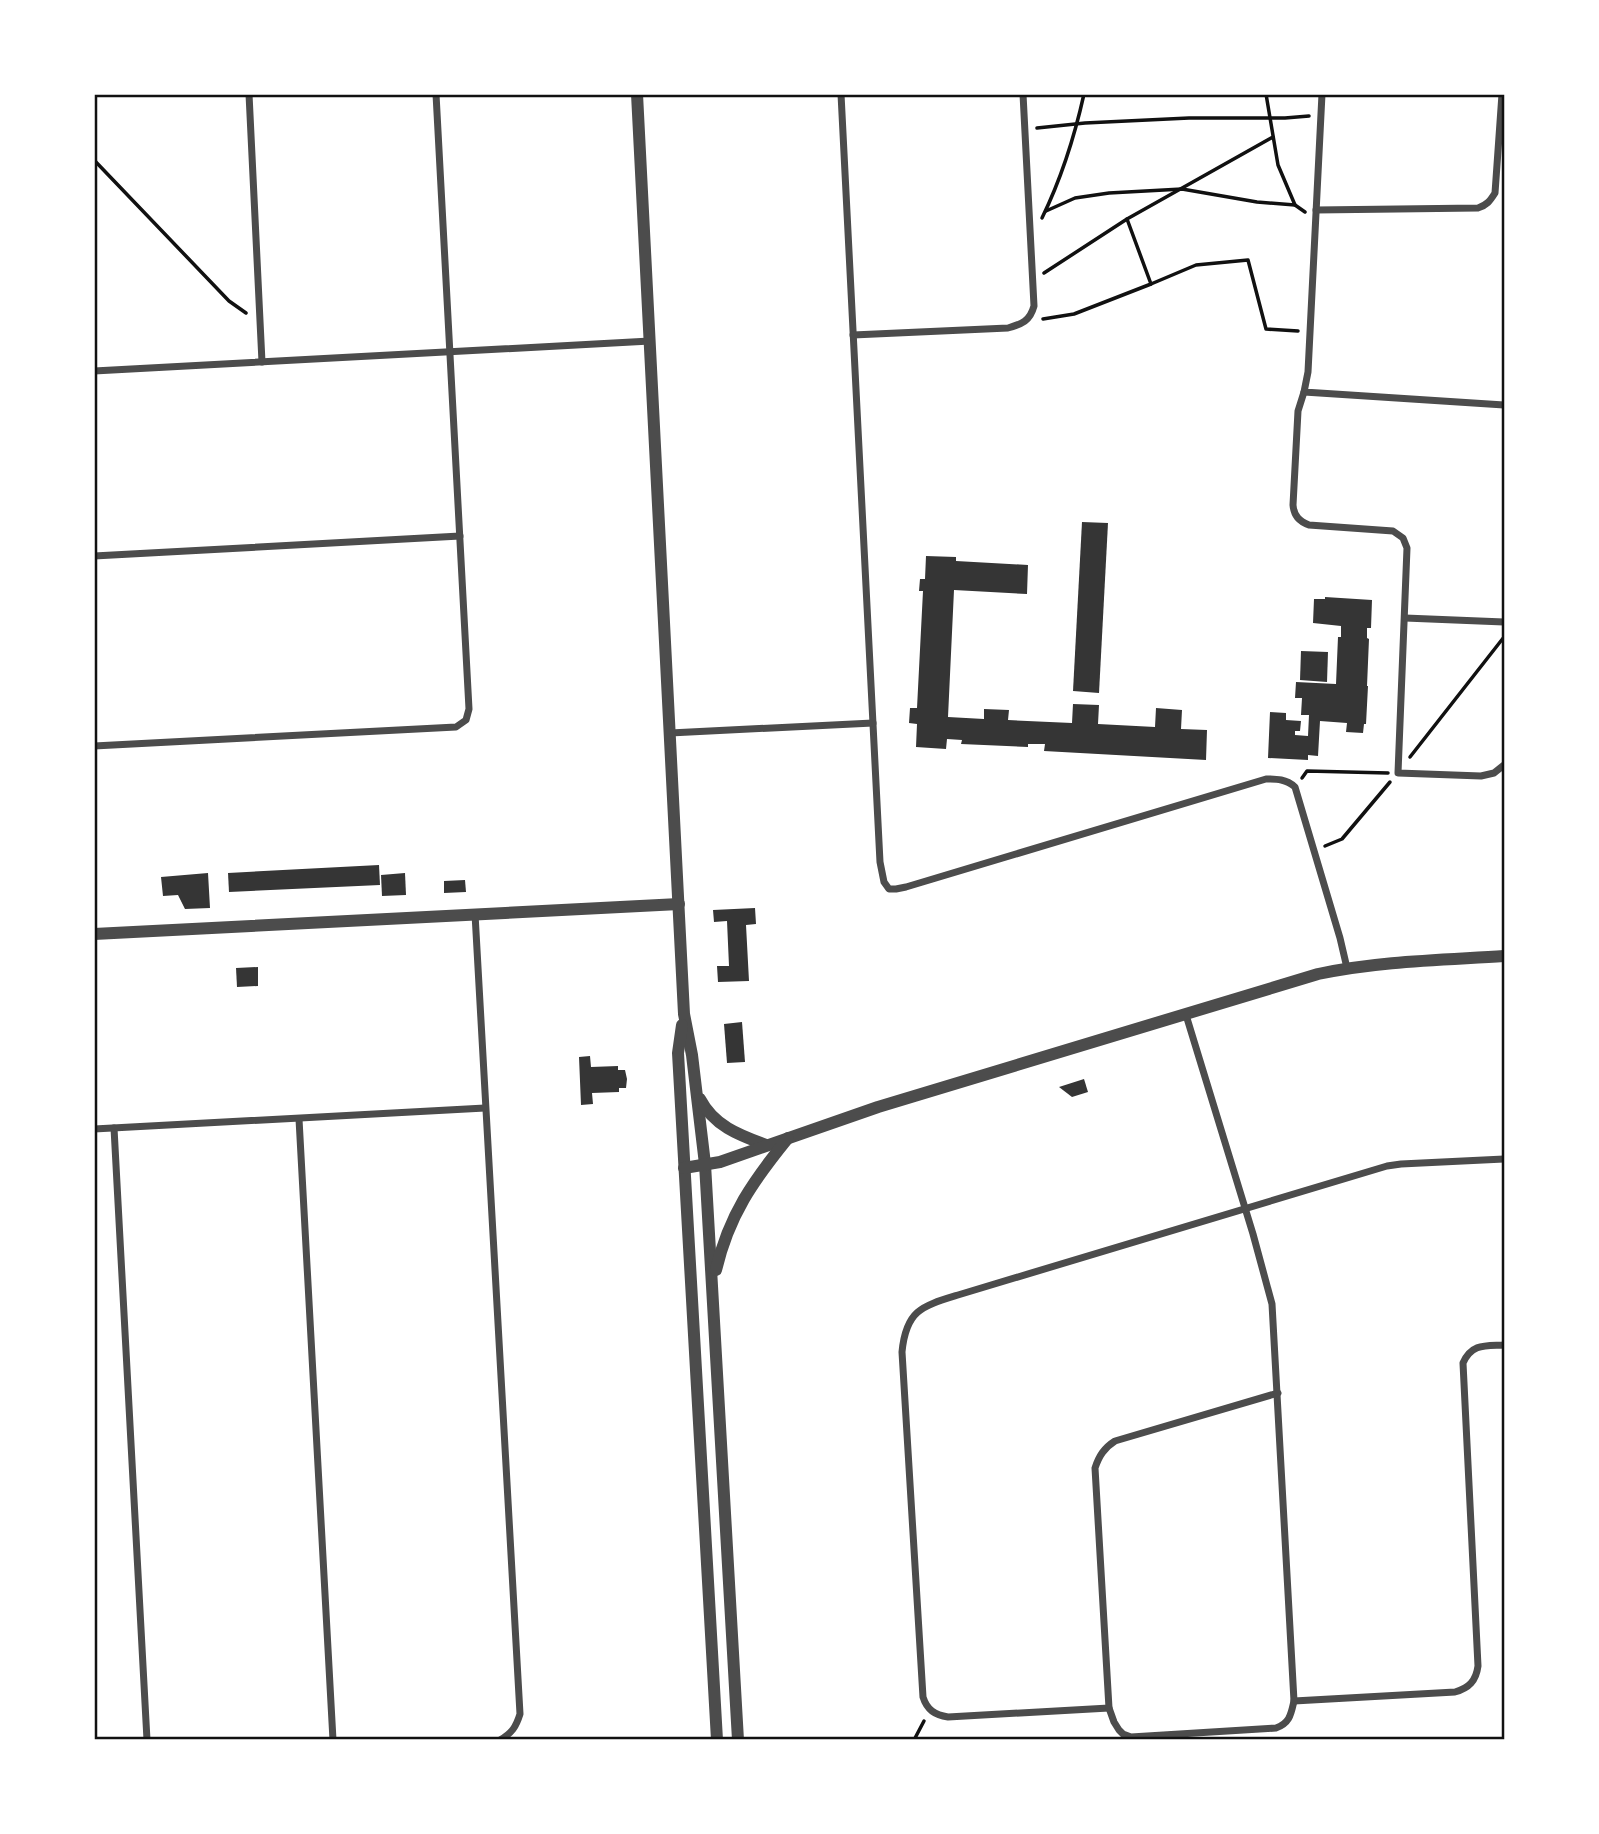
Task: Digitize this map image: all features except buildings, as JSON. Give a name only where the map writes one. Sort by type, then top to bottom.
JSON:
[{"type":"street","points":[[249,94],[262,362]]},
{"type":"street","points":[[94,746],[456,727],[466,720],[469,709],[436,94]]},
{"type":"street","points":[[637,94],[684,1014],[705,1164],[738,1740]]},
{"type":"street","points":[[841,94],[880,862],[884,882],[889,889],[906,887],[1266,779],[1281,779],[1295,787],[1347,968]]},
{"type":"street","points":[[853,335],[1008,328],[1027,321],[1032,315],[1033,281],[1023,94]]},
{"type":"street","points":[[1322,94],[1308,372],[1298,411],[1294,512],[1302,522],[1309,525],[1388,529],[1403,538],[1408,553],[1398,773],[1481,776],[1494,773],[1504,765]]},
{"type":"street","points":[[1315,214],[1478,208],[1489,203],[1495,193],[1502,94]]},
{"type":"street","points":[[94,370],[650,341]]},
{"type":"street","points":[[1304,393],[1504,405]]},
{"type":"street","points":[[94,556],[460,536]]},
{"type":"street","points":[[1405,618],[1504,622]]},
{"type":"street","points":[[670,733],[873,723]]},
{"type":"street","points":[[94,934],[678,904]]},
{"type":"street","points":[[475,914],[520,1714],[511,1734],[500,1740]]},
{"type":"street","points":[[684,1168],[720,1162],[878,1107],[1318,975],[1380,964],[1504,956]]},
{"type":"street","points":[[684,1014],[678,1053],[717,1740]]},
{"type":"street","points":[[1186,1014],[1272,1304],[1278,1393],[1294,1701],[1287,1722],[1276,1728],[1161,1736],[1131,1737],[1123,1734],[1114,1722],[1109,1708],[1095,1468],[1098,1459],[1115,1441],[1278,1393]]},
{"type":"street","points":[[696,1088],[704,1107],[716,1121],[733,1132],[765,1145]]},
{"type":"street","points":[[94,1129],[485,1108]]},
{"type":"street","points":[[299,1119],[333,1740]]},
{"type":"street","points":[[114,1128],[147,1740]]},
{"type":"street","points":[[712,1284],[720,1252],[737,1210],[788,1137]]},
{"type":"street","points":[[1109,1708],[947,1717],[938,1715],[925,1704],[902,1352],[904,1334],[910,1320],[930,1303],[1387,1166],[1504,1159]]},
{"type":"street","points":[[1294,1701],[1455,1692],[1473,1681],[1478,1667],[1463,1363],[1470,1351],[1476,1348],[1504,1345]]},
{"type":"street","points":[[511,1734],[518,1740]]},
{"type":"path","points":[[1030,228],[1039,224],[1058,186],[1072,146],[1084,94]]},
{"type":"path","points":[[1266,94],[1278,165],[1295,205]]},
{"type":"path","points":[[1025,129],[1189,118],[1321,116]]},
{"type":"path","points":[[1033,281],[1127,219],[1273,137]]},
{"type":"path","points":[[94,160],[229,300],[259,323]]},
{"type":"path","points":[[1046,211],[1075,198],[1109,193],[1182,189],[1257,202],[1295,205],[1315,214]]},
{"type":"path","points":[[1127,219],[1151,284]]},
{"type":"path","points":[[1027,321],[1073,314],[1196,265],[1248,260],[1266,329],[1309,331]]},
{"type":"path","points":[[1323,847],[1342,839],[1398,773],[1504,638]]},
{"type":"path","points":[[1295,787],[1307,771],[1398,773]]},
{"type":"path","points":[[914,1740],[930,1710]]}]
